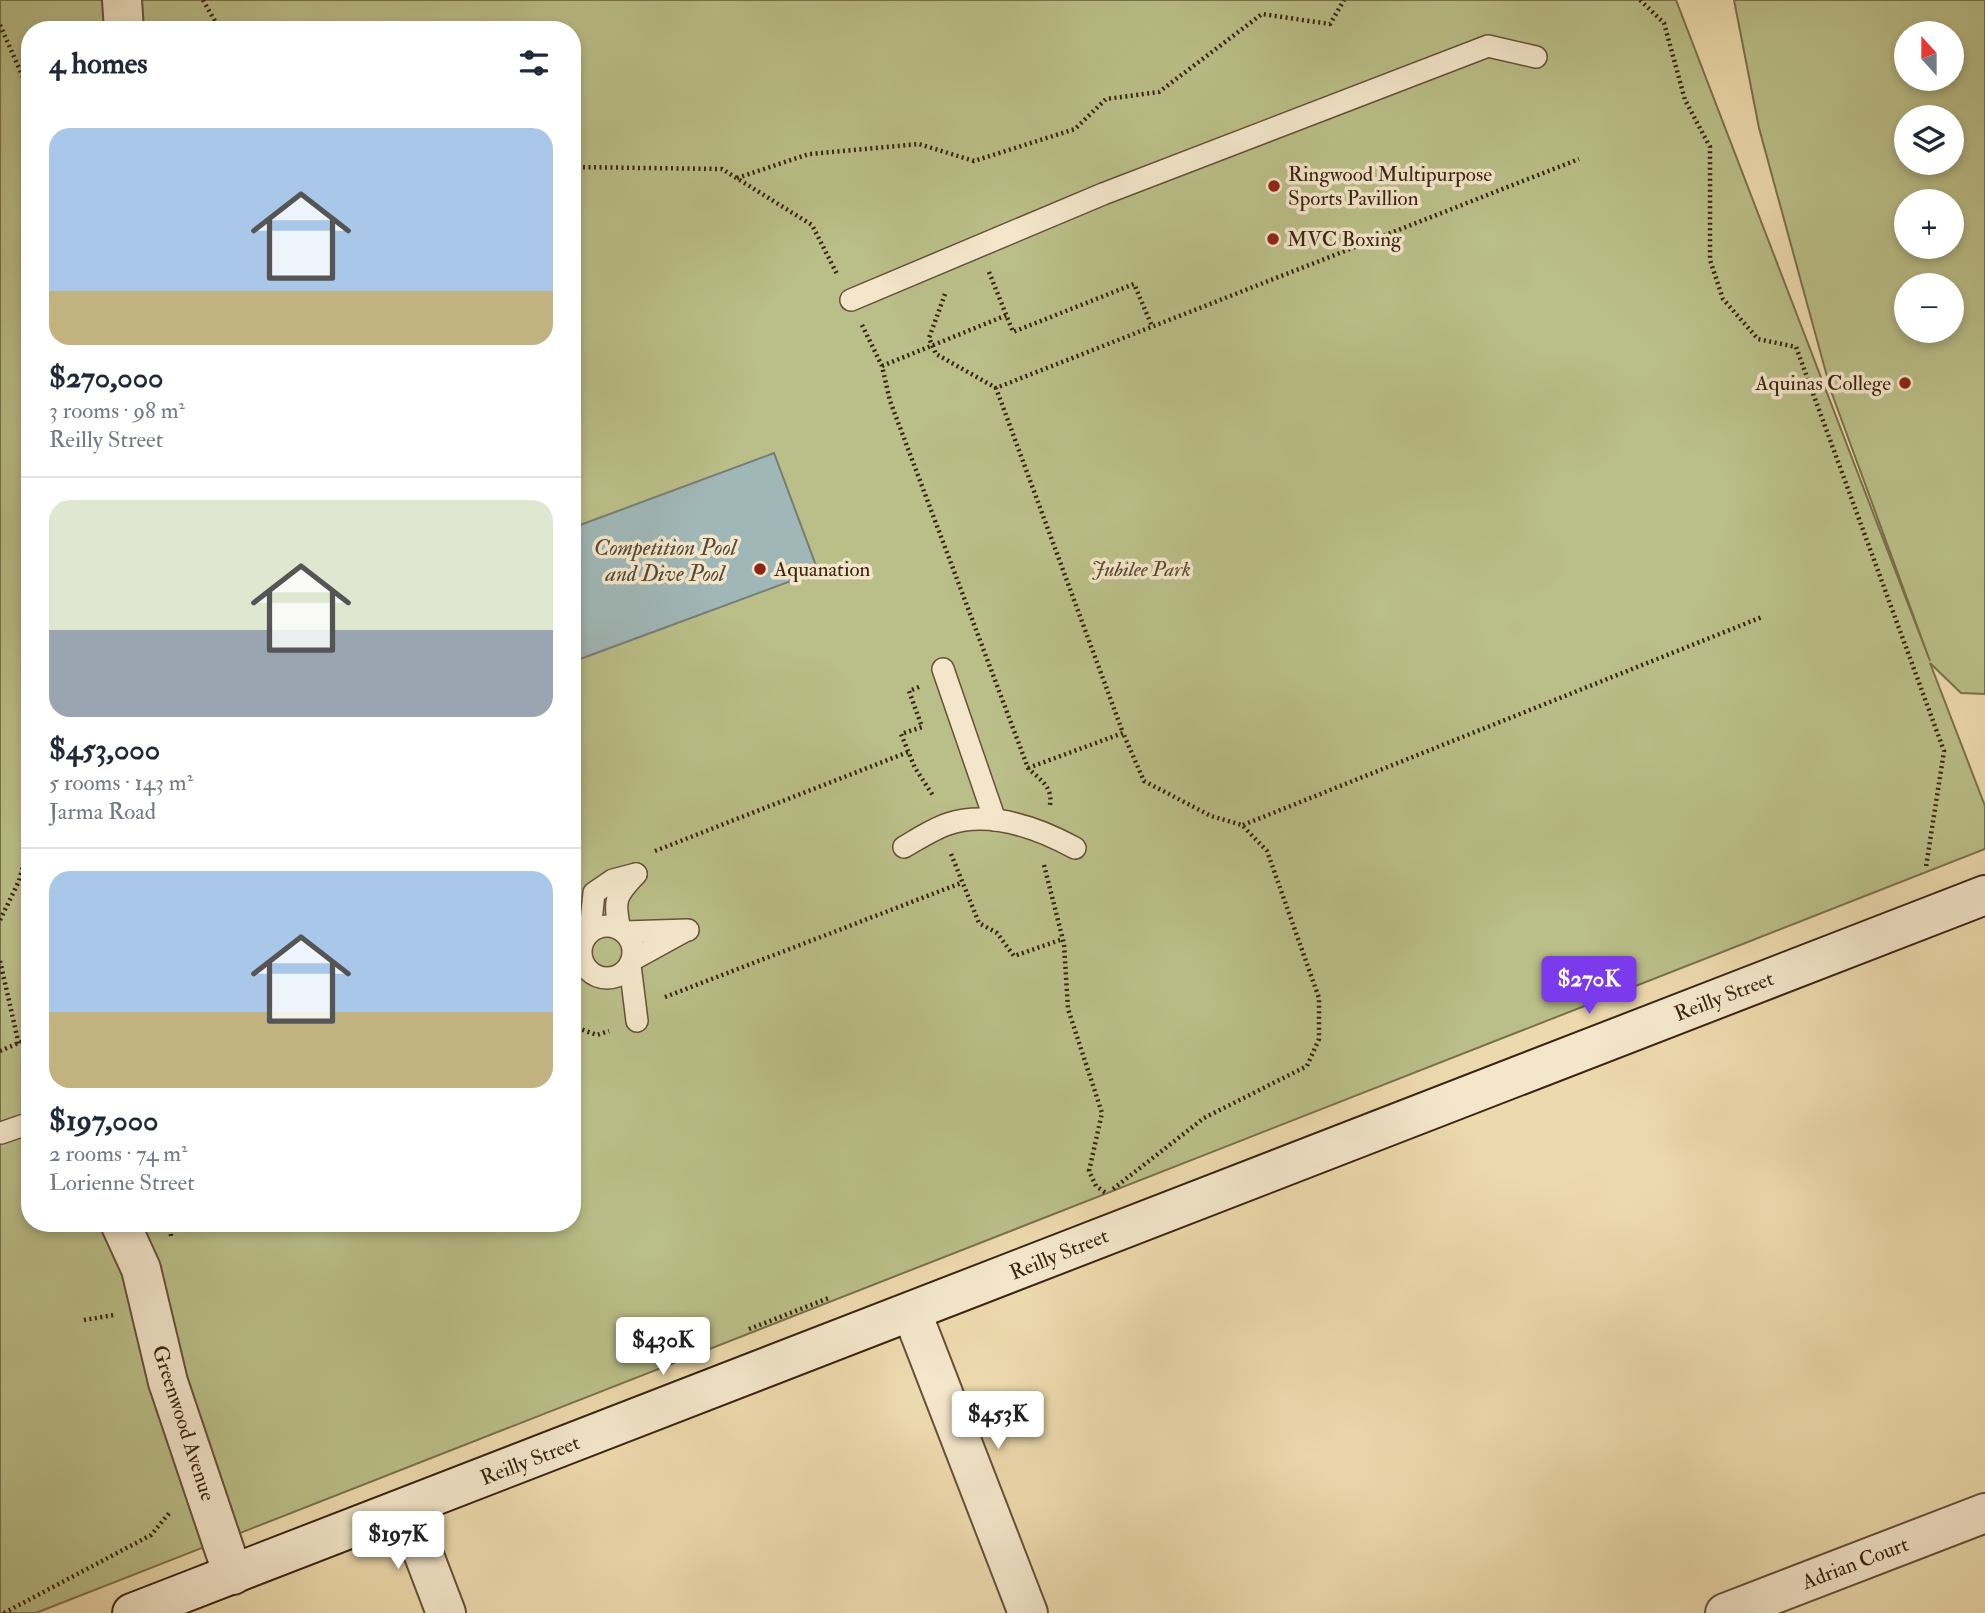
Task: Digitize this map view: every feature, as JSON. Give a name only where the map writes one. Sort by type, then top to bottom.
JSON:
[{"type":"street","points":[[122,0],[123,21]]},
{"type":"street","name":"Reilly Street","points":[[132,1613],[1985,895]]},
{"type":"street","name":"Greenwood Avenue","points":[[124,1232],[141,1269],[168,1381],[233,1575]]},
{"type":"street","name":"Greenwood Avenue","points":[[141,1269],[158,1234]]},
{"type":"street","points":[[912,1313],[1028,1613]]},
{"type":"street","points":[[406,1508],[446,1613]]},
{"type":"street","name":"Adrian Court","points":[[1725,1613],[1985,1513]]},
{"type":"lane","points":[[851,300],[1103,194],[1488,46],[1536,57]]},
{"type":"lane","points":[[943,669],[995,820]]},
{"type":"lane","points":[[904,847],[946,824],[969,819],[995,820],[1045,832],[1075,848]]},
{"type":"lane","points":[[581,957],[587,970],[598,977],[637,1021],[631,963],[632,945],[622,931],[615,908],[619,892],[636,874],[613,880],[594,893],[582,939]]},
{"type":"lane","points":[[581,976],[618,976],[631,963],[688,930],[622,931],[605,925],[582,939]]},
{"type":"lane","points":[[21,1126],[1,1133],[21,1138]]},
{"type":"path","points":[[203,0],[215,21]]},
{"type":"path","points":[[737,178],[809,154],[919,144],[974,161],[1075,129],[1106,99],[1158,92],[1262,15],[1330,24],[1344,0]]},
{"type":"path","points":[[1640,0],[1664,23],[1685,100],[1710,147],[1710,260],[1723,299],[1758,339],[1796,347],[1944,751],[1926,867]]},
{"type":"path","points":[[0,25],[21,73]]},
{"type":"path","points":[[996,387],[1579,159]]},
{"type":"path","points":[[581,167],[722,169],[812,225],[851,300],[882,366],[890,401],[1028,768],[1041,779],[1052,797],[1043,860],[1063,939],[1068,1009],[1102,1113],[1089,1171],[1096,1186],[1105,1194],[1204,1118],[1307,1066],[1319,1038],[1319,998],[1267,851],[1242,825],[1211,816],[1144,781],[1123,733],[996,387],[936,354],[932,346],[929,338],[946,290]]},
{"type":"path","points":[[987,267],[1013,332],[1134,284],[1152,326]]},
{"type":"path","points":[[882,366],[1007,315]]},
{"type":"path","points":[[1242,825],[1762,617]]},
{"type":"path","points":[[1028,768],[1123,733]]},
{"type":"path","points":[[650,853],[908,752]]},
{"type":"path","points":[[0,920],[21,874]]},
{"type":"path","points":[[666,1010],[661,998],[961,883]]},
{"type":"path","points":[[0,961],[19,1045],[0,1051]]},
{"type":"path","points":[[743,1332],[758,1324],[835,1297]]},
{"type":"path","points":[[4,1613],[151,1535],[176,1505]]},
{"type":"green space","name":"Jubilee Park","points":[[0,0],[1676,0],[1930,661],[1831,391],[1759,128],[1734,0],[1985,0],[1985,694],[1961,693],[1930,663],[1985,806],[1985,849],[36,1613],[0,1613]]},
{"type":"water","name":"Competition Pool and Dive Pool","points":[[774,453],[818,571],[581,659],[581,525]]},
{"type":"place","name":"Ringwood Multipurpose Sports Pavillion","points":[[1274,186]]},
{"type":"place","name":"MVC Boxing","points":[[1273,239]]},
{"type":"place","name":"Aquinas College","points":[[1905,383]]},
{"type":"place","name":"Aquanation","points":[[760,569]]}]
